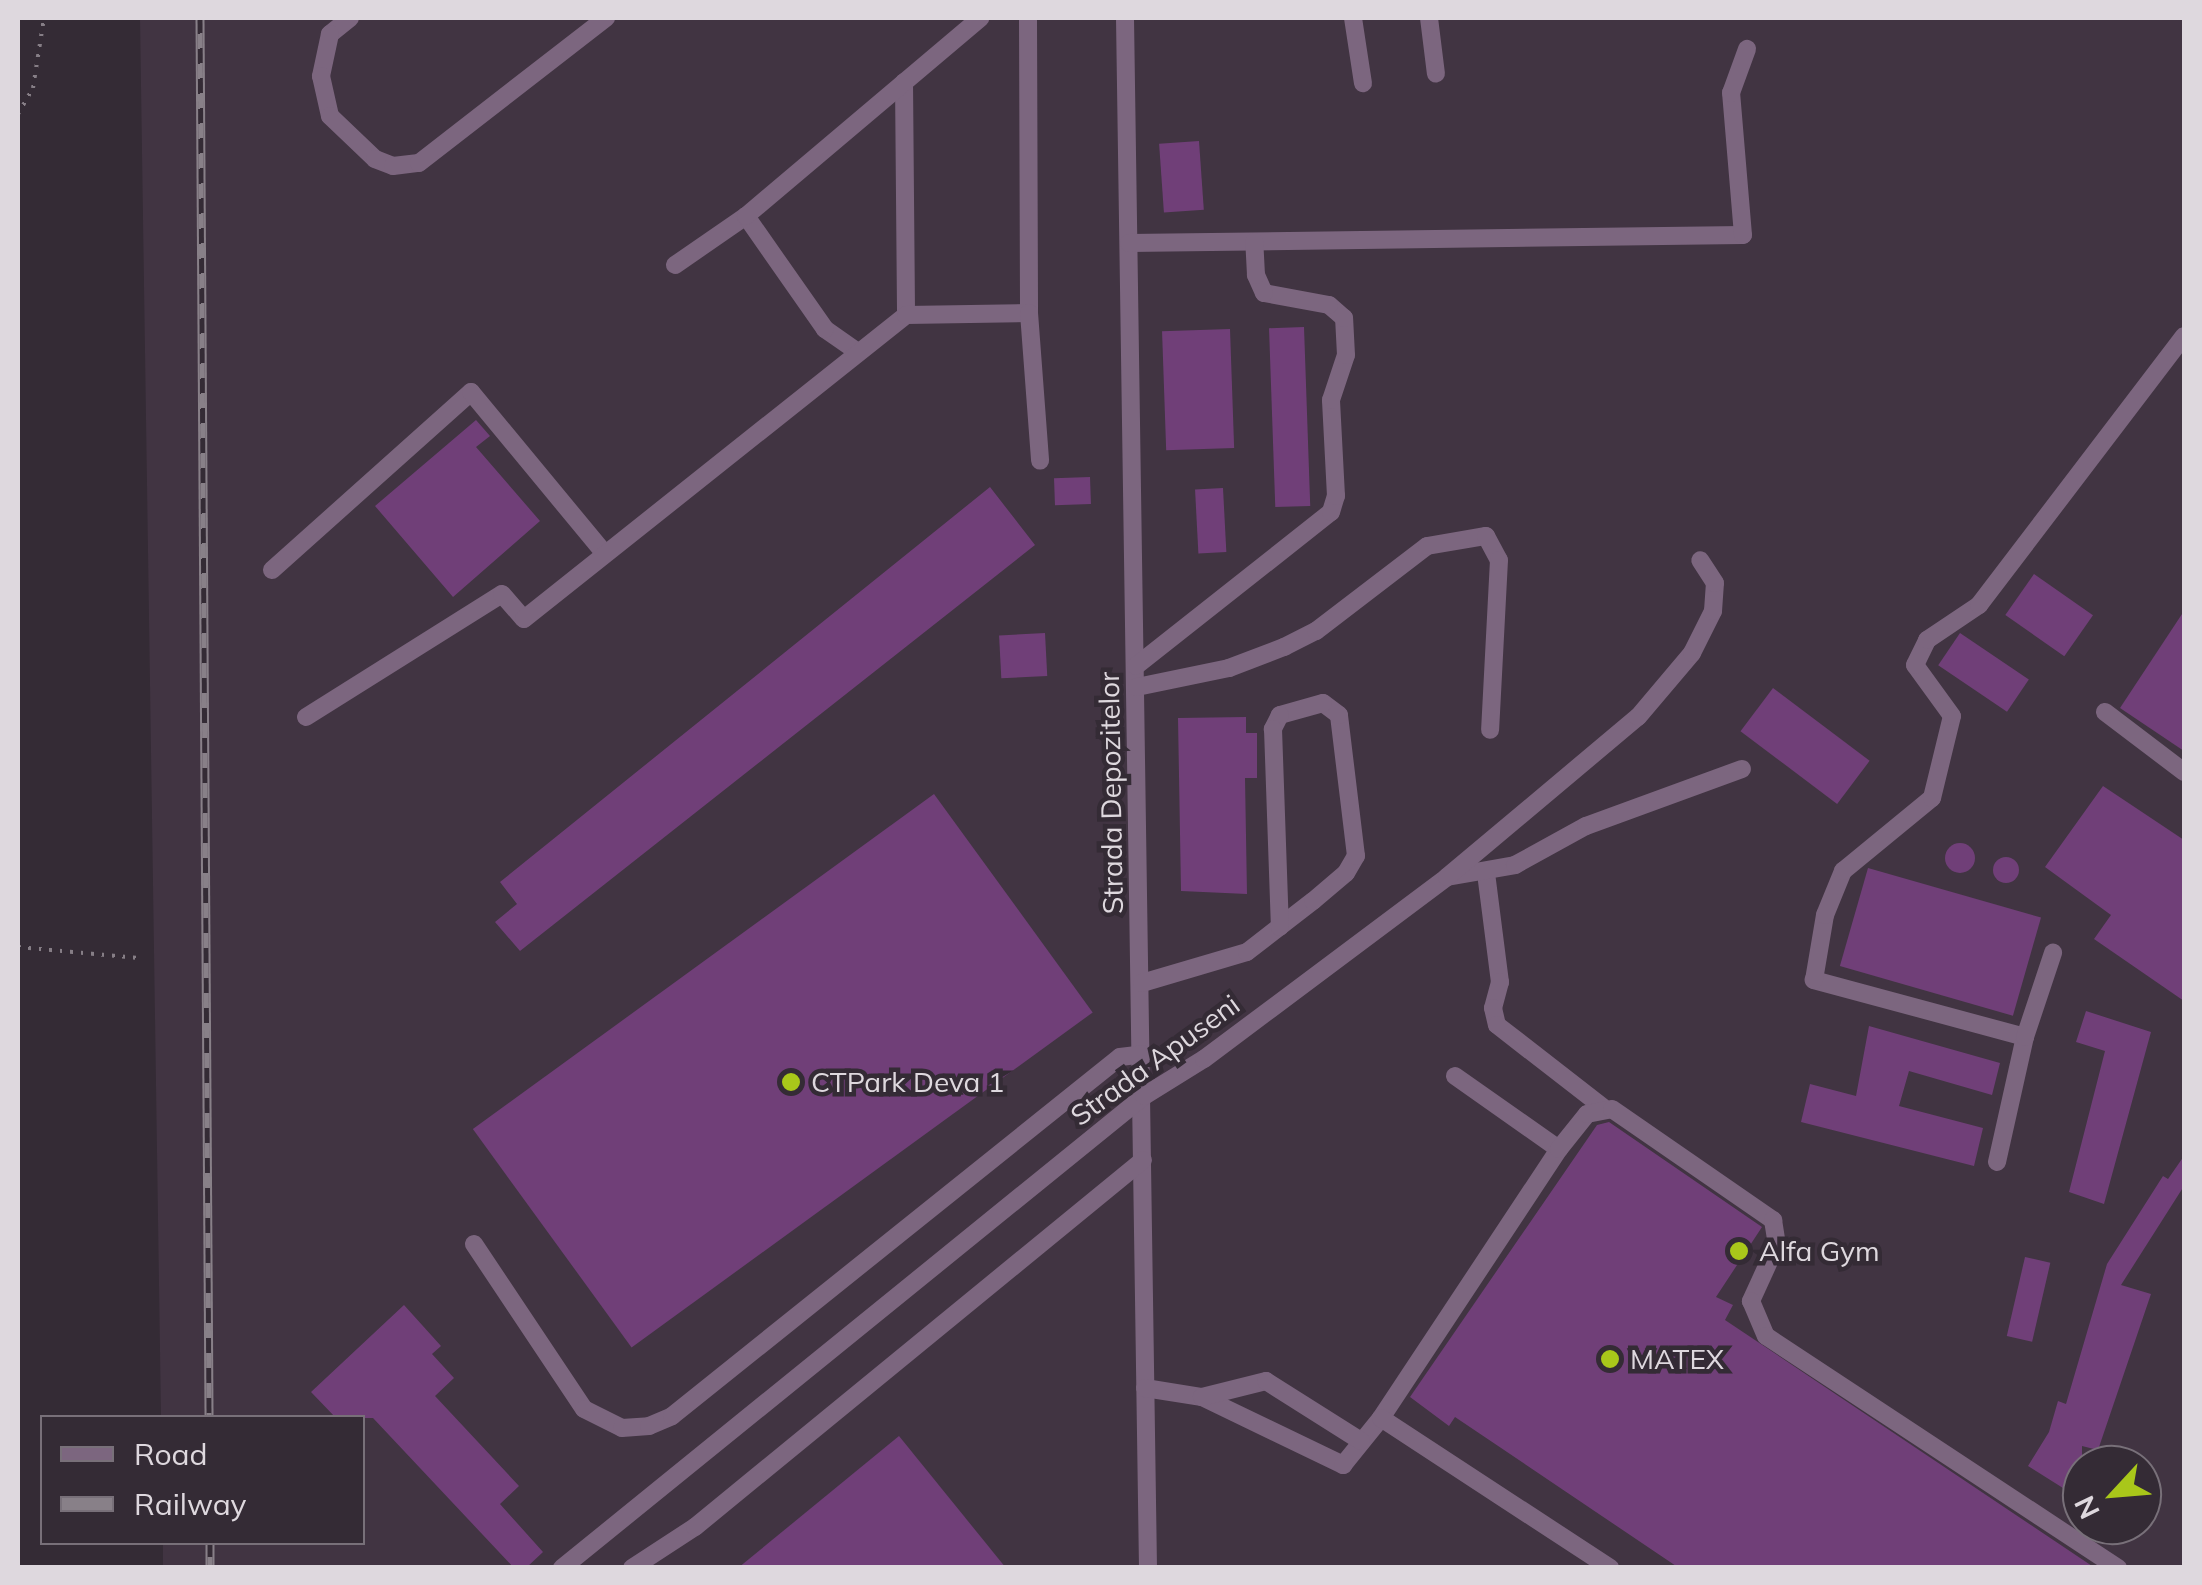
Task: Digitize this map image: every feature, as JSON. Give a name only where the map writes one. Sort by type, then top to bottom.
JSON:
[{"type":"street","points":[[350,18],[330,34],[321,76],[330,116],[375,159],[393,166],[433,153],[606,18]]},
{"type":"street","points":[[675,264],[746,216],[980,18]]},
{"type":"street","points":[[1028,18],[1029,313],[1040,461]]},
{"type":"street","name":"Strada Depozitelor","points":[[1125,18],[1144,1096],[1148,1568]]},
{"type":"street","points":[[1353,18],[1363,83]]},
{"type":"street","points":[[1428,18],[1436,74]]},
{"type":"street","points":[[1129,243],[1744,236],[1731,93],[1736,62],[1747,49]]},
{"type":"street","points":[[904,82],[906,315]]},
{"type":"street","points":[[746,216],[825,329],[855,350]]},
{"type":"street","points":[[1136,666],[1330,512],[1336,496],[1331,400],[1346,355],[1344,318],[1329,305],[1264,293],[1256,275],[1254,242]]},
{"type":"street","points":[[306,717],[502,594],[524,619],[855,350],[906,315],[1029,313]]},
{"type":"street","points":[[2026,1037],[1814,980],[1825,914],[1844,872],[1932,798],[1952,716],[1915,664],[1926,640],[1979,604],[2184,336]]},
{"type":"street","points":[[272,570],[472,392],[606,554]]},
{"type":"street","points":[[1137,687],[1229,668],[1284,647],[1316,631],[1427,546],[1486,536],[1499,560],[1490,730]]},
{"type":"street","name":"Strada Apuseni","points":[[562,1568],[1144,1096],[1204,1059],[1446,877],[1638,716],[1676,675],[1713,611],[1715,583],[1700,560]]},
{"type":"street","points":[[1142,983],[1248,952],[1280,927],[1346,874],[1356,856],[1340,716],[1323,703],[1280,716],[1273,728],[1280,927]]},
{"type":"street","points":[[2105,712],[2184,772]]},
{"type":"street","points":[[1446,877],[1516,865],[1586,826],[1742,769]]},
{"type":"street","points":[[1486,873],[1500,982],[1492,1008],[1498,1025],[1604,1108],[1620,1112],[1773,1220],[1777,1244],[1751,1302],[1766,1336],[2118,1568]]},
{"type":"street","points":[[1997,1162],[2026,1037],[2053,953]]},
{"type":"street","points":[[474,1244],[584,1409],[622,1428],[649,1426],[672,1416],[1120,1056],[1143,1054]]},
{"type":"street","points":[[1455,1076],[1559,1148]]},
{"type":"street","points":[[1145,1388],[1202,1398],[1336,1466],[1381,1418],[1559,1148],[1587,1114],[1604,1108]]},
{"type":"street","points":[[632,1568],[696,1527],[1144,1160]]},
{"type":"street","points":[[1202,1398],[1266,1381],[1361,1441]]},
{"type":"street","points":[[1381,1418],[1610,1568]]},
{"type":"path","points":[[18,114],[33,88],[44,18]]},
{"type":"path","points":[[18,948],[139,958]]},
{"type":"shaded area","points":[[140,18],[2184,18],[2184,1567],[163,1567],[163,1545],[365,1545],[365,1415],[161,1415]]},
{"type":"building","points":[[1199,141],[1204,210],[1164,213],[1159,144]]},
{"type":"building","points":[[1304,327],[1310,506],[1275,507],[1269,328]]},
{"type":"building","points":[[1230,329],[1234,448],[1166,450],[1162,331]]},
{"type":"building","points":[[476,420],[490,436],[476,447],[540,521],[453,597],[375,506]]},
{"type":"building","points":[[1090,477],[1091,504],[1055,505],[1054,478]]},
{"type":"building","points":[[990,487],[1035,545],[520,951],[495,922],[517,904],[500,882]]},
{"type":"building","points":[[1223,488],[1226,552],[1198,553],[1195,489]]},
{"type":"building","points":[[2034,574],[2093,615],[2064,656],[2005,615]]},
{"type":"building","points":[[2184,611],[2184,751],[2120,708]]},
{"type":"building","points":[[1045,633],[1047,676],[1001,678],[999,635]]},
{"type":"building","points":[[1960,633],[2029,679],[2007,712],[1938,665]]},
{"type":"building","points":[[1773,688],[1870,761],[1837,804],[1741,731]]},
{"type":"building","points":[[1246,717],[1246,733],[1257,733],[1257,778],[1245,778],[1247,894],[1181,891],[1178,718]]},
{"type":"building","points":[[2103,786],[2184,840],[2184,1001],[2094,939],[2111,915],[2045,867]]},
{"type":"building","name":"CTPark Deva 1","points":[[934,794],[1093,1012],[632,1347],[473,1129]]},
{"type":"building","points":[[1960,843],[1971,847],[1975,858],[1971,869],[1960,873],[1949,869],[1945,858],[1949,847]]},
{"type":"building","points":[[2006,857],[2015,861],[2019,870],[2015,879],[2006,883],[1997,879],[1993,870],[1997,861]]},
{"type":"building","points":[[1868,868],[2041,918],[2013,1016],[1840,966]]},
{"type":"building","points":[[2086,1011],[2151,1032],[2104,1204],[2069,1192],[2105,1051],[2076,1042]]},
{"type":"building","points":[[1869,1026],[2000,1063],[1992,1095],[1909,1071],[1899,1106],[1983,1128],[1974,1166],[1801,1122],[1810,1084],[1856,1096]]},
{"type":"building","name":"MATEX","points":[[1609,1122],[1762,1227],[1716,1297],[1733,1305],[1725,1320],[2095,1568],[1679,1568],[1455,1417],[1449,1426],[1410,1397],[1597,1125]]},
{"type":"building","points":[[2184,1156],[2184,1186],[2121,1285],[2151,1294],[2100,1445],[2062,1445],[2062,1487],[2028,1466],[2049,1432],[2058,1401],[2066,1404],[2107,1264],[2163,1176],[2168,1179]]},
{"type":"building","points":[[2025,1257],[2050,1263],[2032,1342],[2007,1336]]},
{"type":"building","points":[[404,1305],[441,1346],[432,1354],[454,1378],[435,1396],[519,1486],[500,1504],[543,1552],[526,1568],[514,1568],[373,1418],[333,1415],[311,1392]]},
{"type":"building","points":[[899,1436],[1006,1568],[738,1568]]},
{"type":"railway","points":[[200,18],[209,1415]]},
{"type":"railway","points":[[210,1545],[210,1568]]},
{"type":"place","name":"CTPark Deva 1","points":[[791,1082]]},
{"type":"place","name":"Alfa Gym","points":[[1739,1251]]},
{"type":"place","name":"MATEX","points":[[1610,1359]]}]
